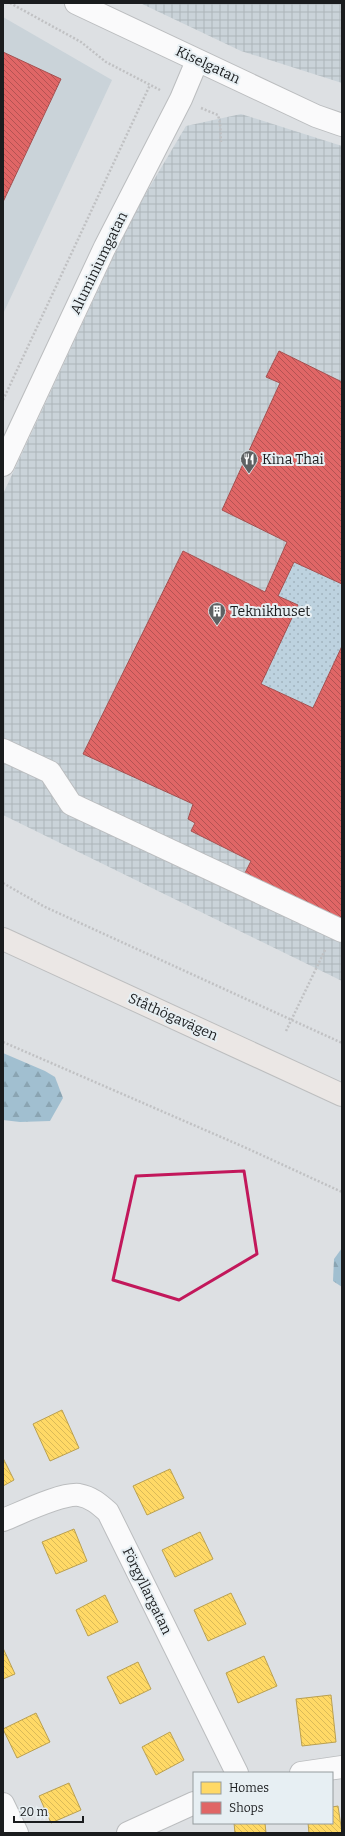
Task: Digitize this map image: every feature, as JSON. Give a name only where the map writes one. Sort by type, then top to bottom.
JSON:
[{"type":"main road","name":"Ståthögavägen","points":[[3,940],[342,1095]]},
{"type":"street","name":"Kiselgatan","points":[[76,3],[316,116],[342,125]]},
{"type":"street","name":"Aluminiumgatan","points":[[3,465],[105,247],[181,99],[197,61]]},
{"type":"street","points":[[3,750],[50,772],[71,804],[339,930]]},
{"type":"street","name":"Förgyllargatan","points":[[3,1520],[63,1497],[79,1495],[96,1501],[108,1512],[237,1772]]},
{"type":"street","points":[[308,1772],[342,1767]]},
{"type":"street","points":[[3,1804],[17,1833]]},
{"type":"street","points":[[128,1833],[193,1804]]},
{"type":"path","points":[[10,3],[81,42],[106,62],[150,85],[218,115],[221,142]]},
{"type":"path","points":[[3,400],[150,85]]},
{"type":"path","points":[[3,883],[43,906],[342,1043]]},
{"type":"path","points":[[286,1031],[339,930]]},
{"type":"path","points":[[3,1042],[244,1147],[342,1192]]},
{"type":"highlighted area","points":[[244,1171],[257,1254],[179,1300],[113,1280],[136,1176]]},
{"type":"shaded area","points":[[140,3],[342,3],[342,83],[241,51]]},
{"type":"shaded area","points":[[3,17],[112,80],[3,314]]},
{"type":"shaded area","points":[[241,114],[342,146],[342,981],[3,815],[3,494],[133,215],[186,126]]},
{"type":"shaded area","points":[[294,562],[342,584],[342,646],[313,708],[261,684],[278,596]]},
{"type":"green space","points":[[3,1053],[45,1071],[55,1077],[63,1098],[50,1121],[20,1122],[3,1120]]},
{"type":"green space","points":[[342,1248],[342,1287],[333,1281],[334,1259]]},
{"type":"building: Homes","points":[[62,1410],[79,1448],[50,1461],[33,1424]]},
{"type":"building: Homes","points":[[3,1458],[14,1480],[3,1486]]},
{"type":"building: Homes","points":[[170,1469],[184,1498],[147,1515],[133,1486]]},
{"type":"building: Homes","points":[[74,1529],[87,1561],[56,1574],[42,1542]]},
{"type":"building: Homes","points":[[200,1532],[213,1559],[175,1577],[162,1550]]},
{"type":"building: Homes","points":[[231,1593],[246,1624],[208,1641],[194,1610]]},
{"type":"building: Homes","points":[[105,1595],[118,1622],[88,1636],[76,1610]]},
{"type":"building: Homes","points":[[3,1648],[15,1674],[3,1679]]},
{"type":"building: Homes","points":[[264,1656],[277,1686],[238,1703],[226,1673]]},
{"type":"building: Homes","points":[[138,1662],[151,1689],[120,1704],[107,1677]]},
{"type":"building: Homes","points":[[331,1695],[336,1742],[302,1746],[296,1699]]},
{"type":"building: Homes","points":[[36,1713],[50,1742],[17,1758],[3,1729]]},
{"type":"building: Homes","points":[[170,1732],[184,1760],[156,1775],[142,1747]]},
{"type":"building: Homes","points":[[69,1783],[81,1810],[51,1823],[39,1796]]},
{"type":"building: Homes","points":[[338,1806],[342,1833],[309,1833],[308,1824],[333,1824],[333,1807]]},
{"type":"building: Homes","points":[[234,1824],[265,1824],[266,1833],[235,1833]]},
{"type":"building: Shops","points":[[3,52],[61,79],[3,202]]},
{"type":"building: Shops","name":"Teknikhuset","points":[[279,351],[342,382],[342,584],[294,562],[278,596],[298,605],[261,684],[313,708],[342,646],[342,920],[244,875],[251,861],[191,831],[195,823],[188,819],[193,804],[83,754],[183,551],[265,592],[287,542],[222,510],[280,383],[266,377]]},
{"type":"place","name":"Kina Thai","points":[[249,474]]},
{"type":"place","name":"Teknikhuset","points":[[217,626]]}]
